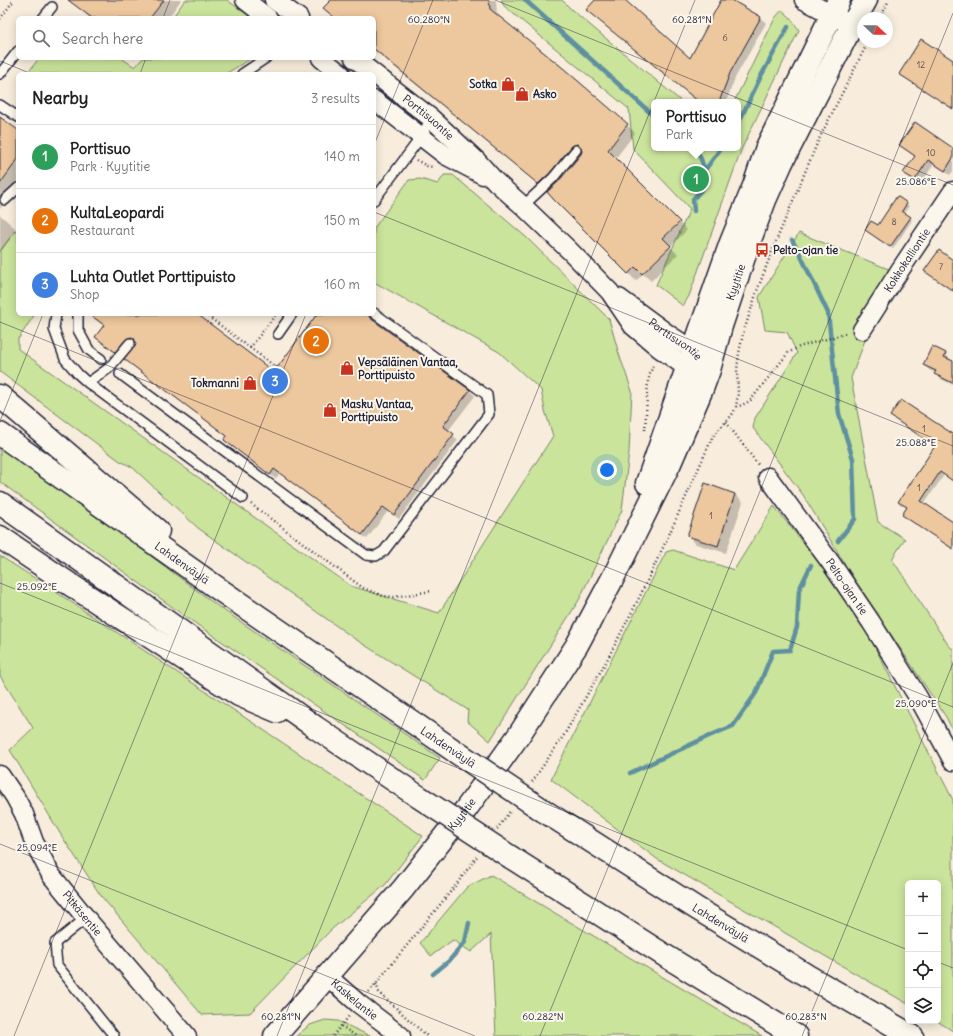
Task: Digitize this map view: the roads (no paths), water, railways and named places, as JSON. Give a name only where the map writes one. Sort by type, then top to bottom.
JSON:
[{"type":"main road","name":"Kyytitie","points":[[275,1036],[403,888],[466,809],[519,735],[577,646],[617,570],[670,463],[702,389],[748,245],[765,200],[782,162],[866,0]]},
{"type":"main road","name":"Kyytitie","points":[[617,570],[730,245],[754,186],[767,147],[836,7]]},
{"type":"main road","points":[[0,396],[146,520],[223,592]]},
{"type":"main road","name":"Lahdenväylä","points":[[0,434],[223,592],[544,811],[702,912],[806,975],[912,1036]]},
{"type":"main road","points":[[0,503],[315,727],[419,797],[664,955],[796,1036]]},
{"type":"main road","points":[[0,537],[239,695],[315,727]]},
{"type":"street","points":[[245,0],[265,16]]},
{"type":"street","points":[[274,0],[296,16]]},
{"type":"street","points":[[804,0],[836,7],[852,25]]},
{"type":"street","points":[[323,60],[338,72]]},
{"type":"street","name":"Porttisuontie","points":[[357,60],[372,72]]},
{"type":"street","name":"Porttisuontie","points":[[376,75],[431,118],[477,161],[496,182],[524,206],[570,251],[610,292],[632,326],[659,348],[690,359],[709,370]]},
{"type":"street","name":"Porttisuontie","points":[[376,102],[445,155],[496,182]]},
{"type":"street","name":"Kokkokalliontie","points":[[862,330],[953,191]]},
{"type":"street","name":"Pelto-ojan tie","points":[[768,477],[831,563],[871,622],[918,696],[953,761]]},
{"type":"street","name":"Pitkäsentie","points":[[0,775],[15,797],[24,814],[34,842],[52,875],[86,918],[187,1036]]},
{"type":"street","name":"Kaskelantie","points":[[327,976],[359,1004],[401,1036]]},
{"type":"lane","points":[[45,16],[52,7]]},
{"type":"lane","points":[[0,74],[16,54]]},
{"type":"lane","points":[[245,72],[263,60]]},
{"type":"lane","points":[[0,105],[16,116]]},
{"type":"lane","points":[[376,197],[421,137],[431,118]]},
{"type":"lane","points":[[524,206],[554,178],[576,150]]},
{"type":"lane","points":[[5,200],[16,190]]},
{"type":"lane","points":[[120,374],[366,555],[376,556],[384,551],[489,414],[487,395],[376,314]]},
{"type":"lane","points":[[56,316],[54,330],[65,359],[78,374],[243,498]]},
{"type":"lane","points":[[78,316],[78,330],[89,350],[101,359]]},
{"type":"lane","points":[[278,334],[291,316]]},
{"type":"lane","points":[[88,383],[110,368],[130,343]]},
{"type":"lane","points":[[86,918],[55,943],[57,965],[114,1036]]},
{"type":"waterway","points":[[525,0],[651,113]]},
{"type":"waterway","points":[[741,118],[761,76],[788,27]]},
{"type":"waterway","points":[[694,211],[693,199],[706,183],[706,175],[697,151]]},
{"type":"waterway","points":[[705,170],[719,151]]},
{"type":"waterway","points":[[792,240],[828,313],[839,414],[853,459],[855,519],[838,541]]},
{"type":"waterway","points":[[630,773],[733,726],[756,693],[773,651],[790,650],[797,627],[799,590],[811,565]]},
{"type":"waterway","points":[[433,974],[449,961],[465,942],[469,923]]},
{"type":"place","name":"Sotka","points":[[508,84]]},
{"type":"place","name":"Asko","points":[[522,94]]},
{"type":"place","name":"Porttisuo","points":[[696,179]]},
{"type":"place","name":"Pelto-ojan tie","points":[[762,250]]},
{"type":"place","name":"KultaLeopardi","points":[[316,341]]},
{"type":"place","name":"Vepsäläinen Vantaa, Porttipuisto","points":[[347,368]]},
{"type":"place","name":"Luhta Outlet Porttipuisto","points":[[275,381]]},
{"type":"place","name":"Tokmanni","points":[[250,383]]},
{"type":"place","name":"Masku Vantaa, Porttipuisto","points":[[330,410]]}]
